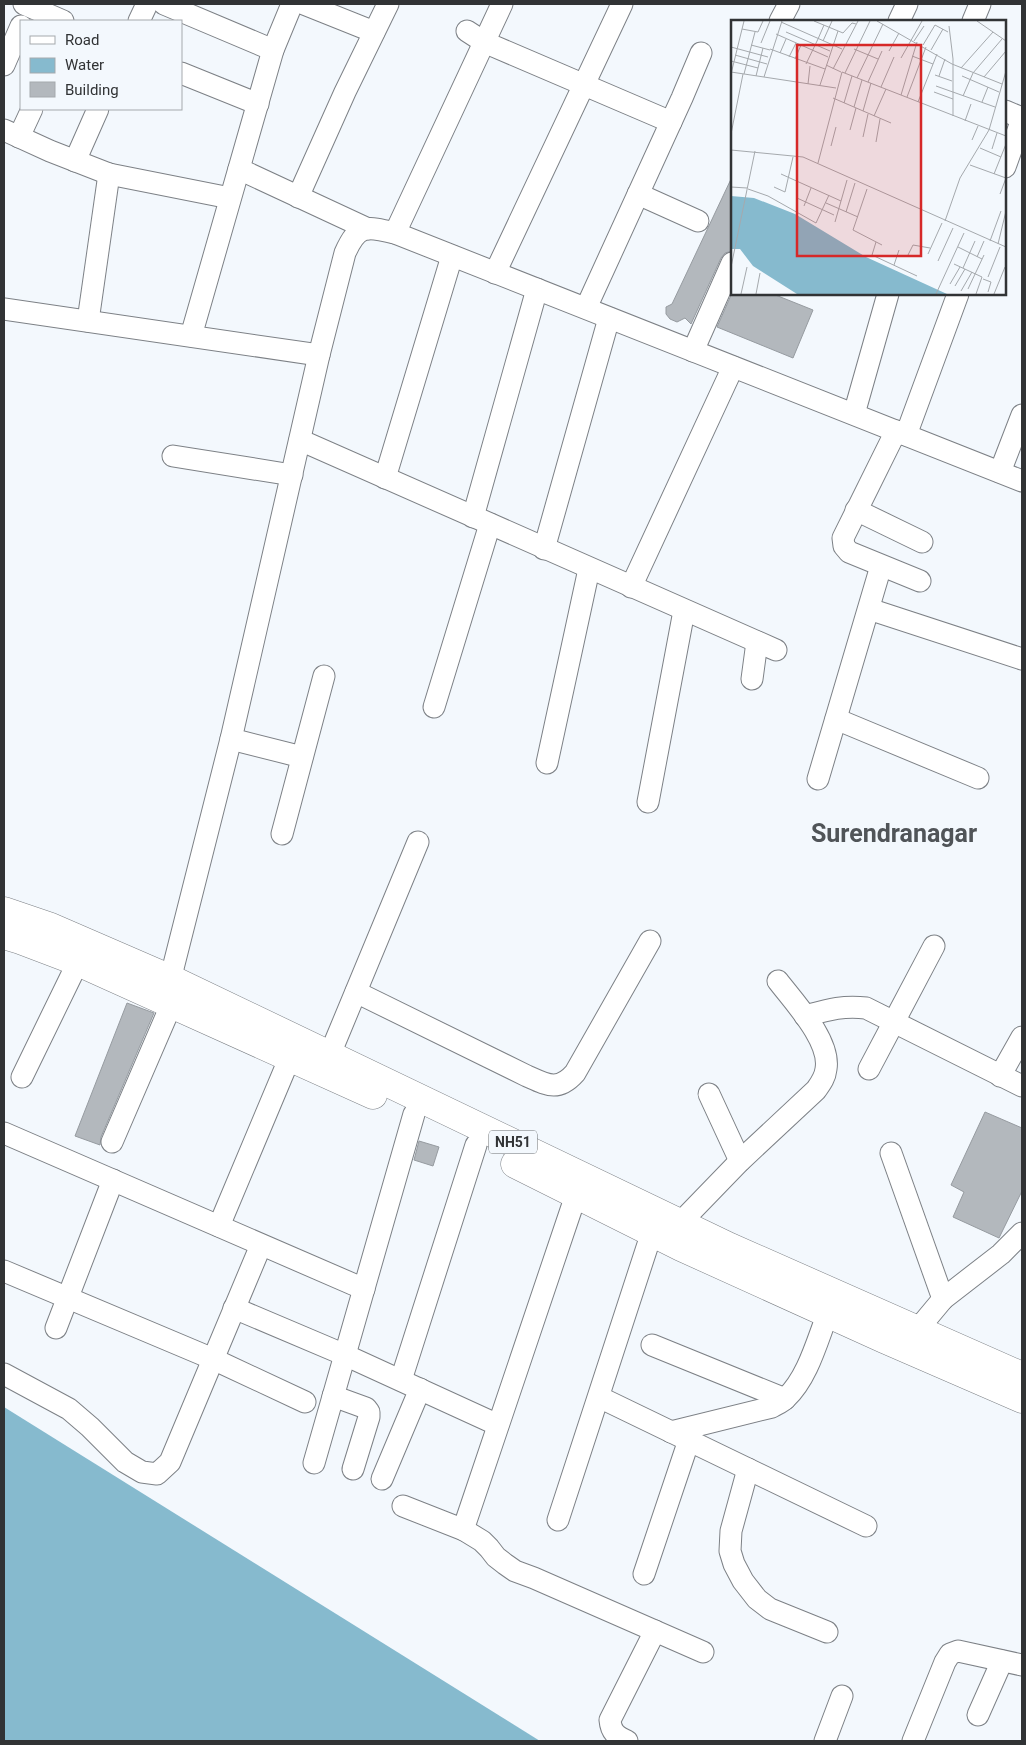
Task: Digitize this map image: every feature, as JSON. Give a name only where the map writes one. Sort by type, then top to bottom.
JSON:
[{"type":"highway","name":"NH51","points":[[4,911],[51,927],[169,994],[290,1058],[414,1114],[576,1194],[665,1223],[730,1247],[1022,1376]]},
{"type":"highway","name":"NH51","points":[[4,935],[330,1054],[665,1223],[828,1313],[1022,1399]]},
{"type":"street","points":[[139,20],[147,4]]},
{"type":"street","points":[[164,4],[273,50]]},
{"type":"street","points":[[191,336],[273,50],[292,4]]},
{"type":"street","points":[[304,4],[374,32]]},
{"type":"street","points":[[298,197],[345,92],[388,4]]},
{"type":"street","points":[[395,233],[475,37],[502,4]]},
{"type":"street","points":[[495,273],[622,4]]},
{"type":"street","points":[[781,20],[789,4]]},
{"type":"street","points":[[899,20],[907,4]]},
{"type":"street","points":[[973,20],[980,4]]},
{"type":"street","points":[[26,10],[60,20]]},
{"type":"street","points":[[4,65],[20,28]]},
{"type":"street","points":[[475,37],[672,122]]},
{"type":"street","points":[[586,308],[672,122],[701,52]]},
{"type":"street","points":[[182,73],[258,104]]},
{"type":"street","points":[[31,110],[12,134],[109,174],[230,198]]},
{"type":"street","points":[[74,161],[98,110]]},
{"type":"street","points":[[1006,111],[1022,119],[1006,164]]},
{"type":"street","points":[[239,169],[368,229]]},
{"type":"street","points":[[88,321],[109,174]]},
{"type":"street","points":[[638,194],[698,221]]},
{"type":"street","points":[[112,1142],[169,994],[345,254],[350,241],[358,231],[373,228],[395,233],[1022,481]]},
{"type":"street","points":[[384,478],[452,256]]},
{"type":"street","points":[[693,351],[731,265]]},
{"type":"street","points":[[434,707],[537,290]]},
{"type":"street","points":[[854,414],[888,295]]},
{"type":"street","points":[[920,581],[850,552],[844,546],[843,538],[856,510],[901,433],[958,295]]},
{"type":"street","points":[[4,309],[320,355]]},
{"type":"street","points":[[544,549],[610,318]]},
{"type":"street","points":[[631,587],[733,367]]},
{"type":"street","points":[[1000,472],[1022,416]]},
{"type":"street","points":[[300,440],[766,646],[752,679]]},
{"type":"street","points":[[173,456],[292,475]]},
{"type":"street","points":[[856,510],[922,542]]},
{"type":"street","points":[[818,779],[882,566]]},
{"type":"street","points":[[547,763],[589,569]]},
{"type":"street","points":[[869,609],[1022,658]]},
{"type":"street","points":[[648,802],[684,611]]},
{"type":"street","points":[[282,834],[324,676]]},
{"type":"street","points":[[836,720],[978,778]]},
{"type":"street","points":[[231,739],[302,758]]},
{"type":"street","points":[[330,1054],[418,842]]},
{"type":"street","points":[[356,992],[527,1076],[547,1084],[558,1085],[567,1081],[575,1073],[650,941]]},
{"type":"street","points":[[869,1069],[934,946]]},
{"type":"street","points":[[22,1077],[78,962]]},
{"type":"street","points":[[558,1520],[599,1397],[665,1223],[740,1161],[816,1090],[824,1079],[827,1067],[825,1051],[819,1037],[778,980]]},
{"type":"street","points":[[805,1016],[841,1007],[866,1008],[1022,1086]]},
{"type":"street","points":[[1000,1076],[1022,1037]]},
{"type":"street","points":[[219,1226],[290,1058]]},
{"type":"street","points":[[709,1094],[740,1161]]},
{"type":"street","points":[[314,1463],[414,1114]]},
{"type":"street","points":[[4,1133],[364,1289]]},
{"type":"street","points":[[401,1380],[476,1145]]},
{"type":"street","points":[[892,1153],[943,1299]]},
{"type":"street","points":[[56,1328],[112,1180]]},
{"type":"street","points":[[464,1530],[576,1194]]},
{"type":"street","points":[[918,1329],[943,1299],[1001,1254],[1022,1233]]},
{"type":"street","points":[[4,1374],[69,1409],[125,1462],[142,1472],[157,1474],[170,1462],[261,1244]]},
{"type":"street","points":[[4,1271],[213,1360],[305,1402]]},
{"type":"street","points":[[234,1308],[345,1355],[498,1425]]},
{"type":"street","points":[[680,1436],[772,1407],[785,1399],[798,1384],[828,1313]]},
{"type":"street","points":[[652,1345],[785,1399]]},
{"type":"street","points":[[382,1479],[420,1389]]},
{"type":"street","points":[[333,1396],[366,1408],[369,1412],[353,1469]]},
{"type":"street","points":[[599,1397],[866,1526]]},
{"type":"street","points":[[644,1574],[680,1436]]},
{"type":"street","points":[[748,1469],[731,1531],[730,1551],[734,1564],[743,1581],[757,1599],[770,1609],[827,1632]]},
{"type":"street","points":[[404,1506],[464,1530],[482,1541],[496,1557],[515,1571],[702,1652]]},
{"type":"street","points":[[627,1741],[616,1736],[611,1728],[610,1720],[655,1631]]},
{"type":"street","points":[[912,1741],[945,1662],[950,1654],[958,1651],[1012,1663],[978,1715]]},
{"type":"street","points":[[825,1741],[842,1696]]},
{"type":"water","points":[[4,1407],[540,1741],[4,1741]]},
{"type":"building","points":[[731,179],[731,251],[725,253],[721,258],[691,324],[685,318],[677,322],[670,319],[666,314],[666,307],[672,304]]},
{"type":"building","points":[[731,295],[776,295],[813,310],[793,358],[717,327]]},
{"type":"building","points":[[127,1003],[154,1013],[101,1137],[100,1145],[75,1136]]},
{"type":"building","points":[[985,1112],[1022,1128],[1022,1191],[999,1238],[953,1217],[964,1192],[951,1185]]},
{"type":"building","points":[[419,1141],[439,1147],[433,1166],[414,1160]]},
{"type":"district","name":"Surendranagar","points":[[894,833]]}]
